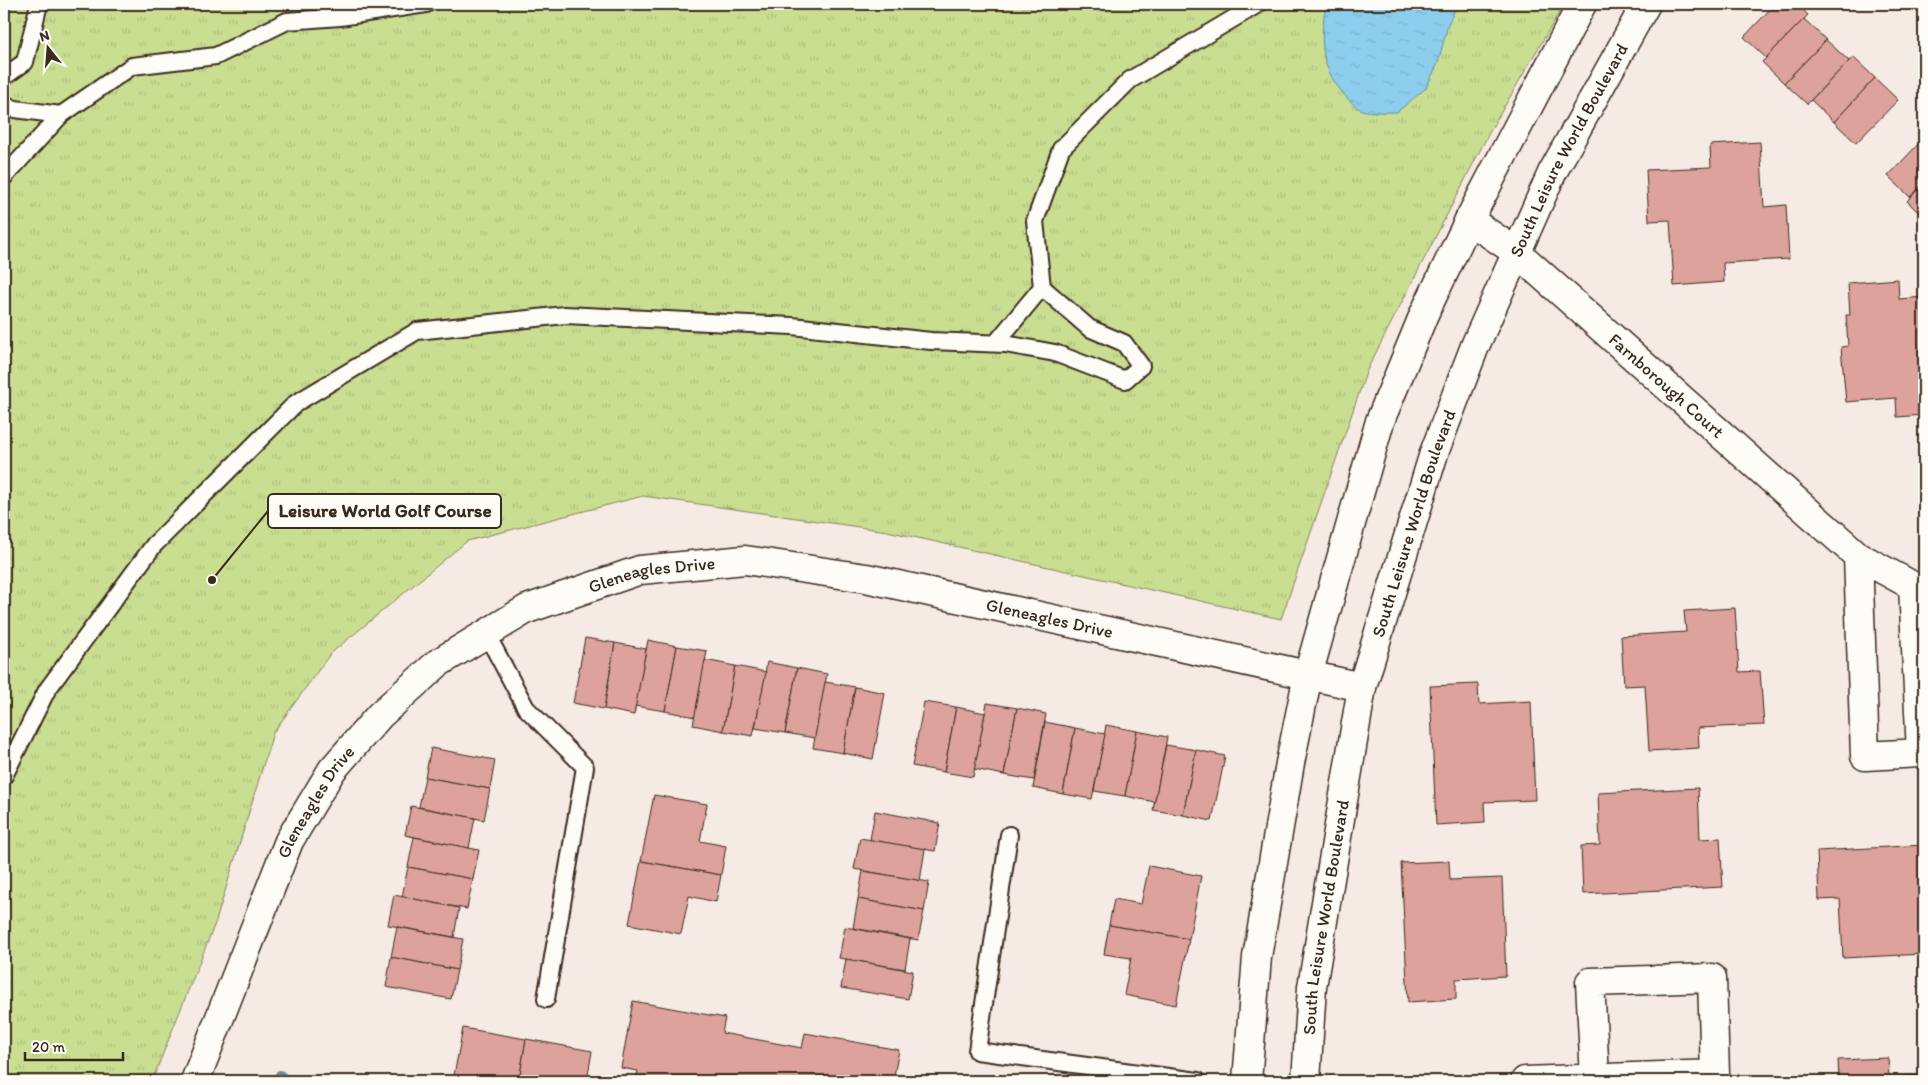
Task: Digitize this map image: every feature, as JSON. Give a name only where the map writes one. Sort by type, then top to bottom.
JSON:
[{"type":"street","points":[[1247,1081],[1257,956],[1290,763],[1308,676],[1380,421],[1424,314],[1470,220],[1582,4]]},
{"type":"street","name":"South Leisure World Boulevard","points":[[1306,1081],[1312,987],[1362,687],[1434,453],[1475,346],[1552,173],[1646,4]]},
{"type":"street","name":"Farnborough Court","points":[[1470,220],[1516,252],[1858,556],[1912,586],[1921,753],[1865,756],[1858,556]]},
{"type":"street","name":"Gleneagles Drive","points":[[195,1081],[289,840],[332,770],[380,715],[438,663],[527,610],[640,570],[745,560],[866,578],[1362,687]]},
{"type":"street","points":[[1524,1081],[1715,1074],[1712,978],[1590,982],[1595,1078]]},
{"type":"lane","points":[[4,77],[25,62],[39,4]]},
{"type":"lane","points":[[4,177],[61,115],[132,66],[216,56],[287,21],[340,17],[426,4]]},
{"type":"lane","points":[[4,776],[47,690],[154,545],[296,403],[417,331],[565,315],[792,326],[931,341],[996,343],[1055,353],[1125,380],[1141,366],[1124,343],[1089,328],[1042,287],[1035,221],[1061,149],[1130,80],[1258,4]]},
{"type":"lane","points":[[4,104],[16,109],[61,115]]},
{"type":"lane","points":[[996,343],[1042,287]]},
{"type":"lane","points":[[486,633],[526,708],[585,767],[546,999]]},
{"type":"lane","points":[[1009,835],[977,1051],[1198,1081]]},
{"type":"green space","points":[[4,4],[1564,4],[1489,133],[1367,370],[1281,619],[887,531],[643,496],[467,541],[330,654],[273,733],[216,921],[152,1081],[4,1081]]},
{"type":"water","points":[[1326,4],[1458,4],[1448,24],[1438,63],[1426,88],[1397,112],[1370,112],[1359,109],[1354,105],[1334,82],[1329,72],[1325,61],[1322,39]]},
{"type":"building","points":[[1775,4],[1797,4],[1808,15],[1766,58],[1744,37]]},
{"type":"building","points":[[1804,19],[1826,40],[1784,83],[1762,62]]},
{"type":"building","points":[[1826,40],[1849,61],[1807,104],[1784,83]]},
{"type":"building","points":[[1853,57],[1875,78],[1834,122],[1811,100]]},
{"type":"building","points":[[1875,78],[1898,100],[1856,143],[1834,122]]},
{"type":"building","points":[[1924,138],[1924,183],[1910,197],[1888,176]]},
{"type":"building","points":[[1760,142],[1764,207],[1786,205],[1789,259],[1723,263],[1724,282],[1674,286],[1670,220],[1649,221],[1646,170],[1711,167],[1710,145]]},
{"type":"building","points":[[1924,183],[1924,218],[1907,201]]},
{"type":"building","points":[[1898,279],[1899,299],[1924,297],[1924,415],[1897,417],[1896,398],[1846,402],[1841,347],[1848,346],[1846,315],[1850,315],[1848,283]]},
{"type":"building","points":[[1735,608],[1739,672],[1760,671],[1764,725],[1698,728],[1699,748],[1649,751],[1645,685],[1624,686],[1621,636],[1686,632],[1684,611]]},
{"type":"building","points":[[585,638],[615,643],[604,709],[573,703]]},
{"type":"building","points":[[648,640],[677,646],[665,711],[635,706]]},
{"type":"building","points":[[615,643],[646,649],[634,715],[604,709]]},
{"type":"building","points":[[677,646],[707,651],[695,717],[665,711]]},
{"type":"building","points":[[705,660],[735,666],[723,731],[693,725]]},
{"type":"building","points":[[767,662],[797,668],[785,733],[755,728]]},
{"type":"building","points":[[735,666],[766,672],[753,736],[723,731]]},
{"type":"building","points":[[797,668],[827,674],[815,738],[785,733]]},
{"type":"building","points":[[825,682],[855,687],[843,753],[813,748]]},
{"type":"building","points":[[1478,684],[1479,704],[1531,701],[1535,800],[1484,802],[1485,822],[1436,825],[1430,686]]},
{"type":"building","points":[[855,687],[885,693],[873,759],[843,753]]},
{"type":"building","points":[[924,702],[956,707],[944,772],[912,766]]},
{"type":"building","points":[[987,703],[1017,708],[1004,775],[974,769]]},
{"type":"building","points":[[956,707],[985,713],[973,777],[944,772]]},
{"type":"building","points":[[1017,708],[1046,714],[1034,780],[1004,775]]},
{"type":"building","points":[[1045,722],[1075,728],[1063,794],[1033,788]]},
{"type":"building","points":[[1106,725],[1137,731],[1125,796],[1094,791]]},
{"type":"building","points":[[1075,728],[1105,734],[1092,799],[1063,794]]},
{"type":"building","points":[[1137,731],[1167,737],[1155,802],[1125,796]]},
{"type":"building","points":[[1166,745],[1196,750],[1183,815],[1153,810]]},
{"type":"building","points":[[431,748],[495,760],[490,789],[425,777]]},
{"type":"building","points":[[1196,750],[1225,756],[1212,821],[1183,815]]},
{"type":"building","points":[[425,777],[490,789],[484,820],[419,807]]},
{"type":"building","points":[[1698,788],[1700,839],[1720,838],[1723,887],[1583,894],[1581,846],[1600,845],[1598,793]]},
{"type":"building","points":[[654,795],[707,804],[700,841],[726,846],[721,875],[641,861]]},
{"type":"building","points":[[411,806],[475,818],[469,848],[405,835]]},
{"type":"building","points":[[875,811],[940,823],[935,851],[870,840]]},
{"type":"building","points":[[414,837],[479,850],[473,879],[408,867]]},
{"type":"building","points":[[860,838],[925,849],[920,881],[854,869]]},
{"type":"building","points":[[1924,845],[1924,954],[1843,958],[1840,899],[1819,900],[1817,851]]},
{"type":"building","points":[[641,861],[721,875],[716,902],[689,896],[681,934],[629,924]]},
{"type":"building","points":[[1449,861],[1450,880],[1502,878],[1506,976],[1456,979],[1456,999],[1408,1002],[1401,863]]},
{"type":"building","points":[[1149,866],[1201,876],[1189,939],[1109,925],[1114,899],[1141,904]]},
{"type":"building","points":[[408,867],[473,879],[467,909],[402,897]]},
{"type":"building","points":[[863,871],[929,882],[924,911],[858,899]]},
{"type":"building","points":[[394,895],[459,908],[454,937],[388,925]]},
{"type":"building","points":[[858,899],[924,911],[918,940],[853,928]]},
{"type":"building","points":[[1109,925],[1189,939],[1176,1005],[1124,995],[1131,958],[1104,954]]},
{"type":"building","points":[[397,927],[463,939],[457,970],[391,957]]},
{"type":"building","points":[[845,927],[910,939],[905,969],[839,958]]},
{"type":"building","points":[[391,957],[457,970],[451,999],[386,987]]},
{"type":"building","points":[[846,959],[913,971],[908,999],[841,988]]},
{"type":"building","points":[[633,1001],[725,1018],[722,1033],[802,1048],[805,1033],[899,1050],[893,1081],[636,1081],[638,1071],[621,1068]]},
{"type":"building","points":[[463,1028],[526,1039],[519,1081],[453,1081]]},
{"type":"building","points":[[526,1039],[592,1051],[587,1081],[519,1081]]},
{"type":"building","points":[[1888,1058],[1889,1077],[1924,1075],[1924,1081],[1839,1081],[1838,1060]]},
{"type":"waterway","points":[[280,1075],[286,1081]]},
{"type":"place","name":"Leisure World Golf Course","points":[[212,580]]}]
